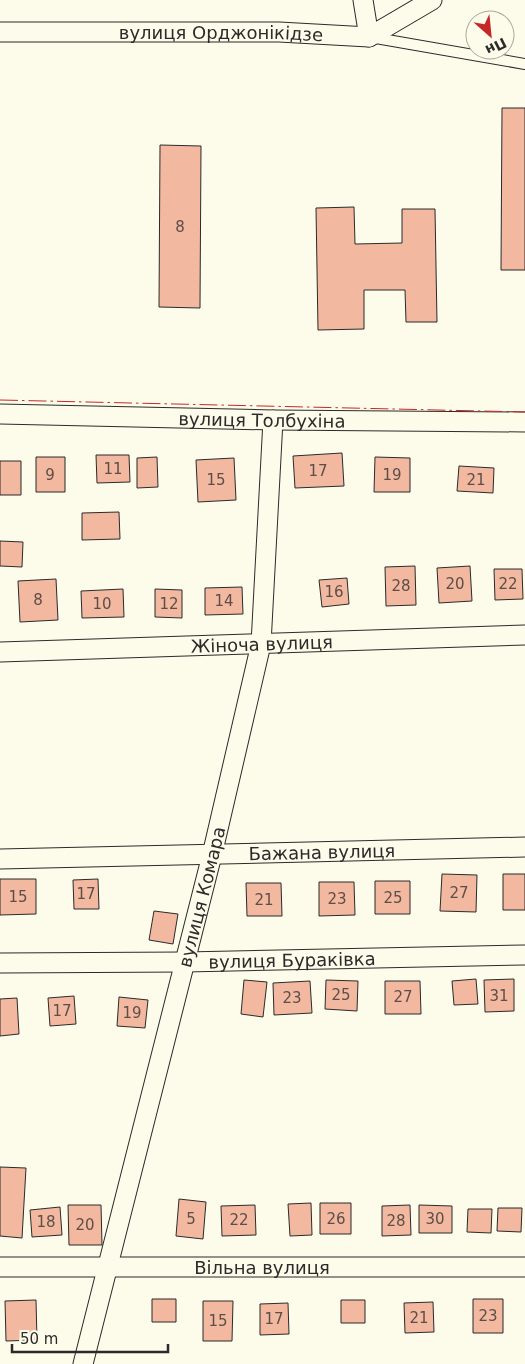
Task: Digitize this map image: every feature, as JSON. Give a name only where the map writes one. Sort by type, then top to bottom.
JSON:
[{"type":"street","points":[[362,0],[369,37],[432,0]]},
{"type":"street","name":"вулиця Орджонікідзе","points":[[0,32],[279,32],[369,37]]},
{"type":"street","name":"вулиця Толбухіна","points":[[0,414],[273,420],[525,422]]},
{"type":"street","name":"вулиця Комара","points":[[83,1364],[212,855],[261,644],[273,420]]},
{"type":"street","name":"Жіноча вулиця","points":[[0,652],[525,635]]},
{"type":"street","name":"Бажана вулиця","points":[[0,859],[525,848]]},
{"type":"street","name":"вулиця Бураківка","points":[[0,963],[185,962],[525,955]]},
{"type":"street","name":"Вільна вулиця","points":[[0,1267],[525,1267]]},
{"type":"lane","points":[[369,37],[525,64]]},
{"type":"building","points":[[502,108],[525,108],[525,270],[501,270]]},
{"type":"building","points":[[160,145],[201,146],[200,308],[159,307]]},
{"type":"building","points":[[354,207],[355,244],[402,243],[402,209],[435,209],[437,322],[406,322],[405,290],[364,290],[364,329],[318,330],[316,208]]},
{"type":"building","points":[[342,453],[344,486],[295,488],[293,456]]},
{"type":"building","points":[[96,455],[129,455],[130,482],[97,483]]},
{"type":"building","points":[[36,457],[65,457],[65,492],[36,492]]},
{"type":"building","points":[[157,457],[158,487],[137,488],[137,458]]},
{"type":"building","points":[[375,457],[410,458],[410,492],[374,492]]},
{"type":"building","points":[[234,458],[236,500],[198,502],[196,460]]},
{"type":"building","points":[[0,461],[21,461],[21,495],[0,495]]},
{"type":"building","points":[[459,466],[494,468],[493,493],[457,491]]},
{"type":"building","points":[[119,512],[120,539],[82,540],[82,513]]},
{"type":"building","points":[[0,541],[23,542],[22,567],[0,566]]},
{"type":"building","points":[[415,566],[416,605],[386,606],[385,567]]},
{"type":"building","points":[[470,566],[472,601],[439,603],[437,568]]},
{"type":"building","points":[[494,569],[522,569],[523,599],[495,600]]},
{"type":"building","points":[[347,578],[349,604],[322,607],[319,580]]},
{"type":"building","points":[[56,579],[58,620],[20,622],[18,581]]},
{"type":"building","points":[[242,587],[243,614],[205,615],[205,588]]},
{"type":"building","points":[[123,589],[124,617],[82,618],[81,591]]},
{"type":"building","points":[[155,589],[182,590],[182,618],[155,617]]},
{"type":"building","points":[[442,874],[477,875],[476,912],[440,911]]},
{"type":"building","points":[[503,874],[525,874],[525,910],[503,910]]},
{"type":"building","points":[[0,879],[36,879],[36,914],[0,915]]},
{"type":"building","points":[[98,879],[99,909],[74,909],[73,880]]},
{"type":"building","points":[[375,881],[410,881],[410,914],[375,914]]},
{"type":"building","points":[[319,882],[354,882],[355,915],[319,916]]},
{"type":"building","points":[[246,883],[281,883],[282,916],[247,916]]},
{"type":"building","points":[[154,911],[178,914],[173,944],[149,940]]},
{"type":"building","points":[[476,979],[478,1004],[454,1005],[452,981]]},
{"type":"building","points":[[514,979],[514,1011],[485,1012],[484,980]]},
{"type":"building","points":[[244,980],[267,982],[263,1017],[241,1014]]},
{"type":"building","points":[[326,980],[358,981],[357,1011],[325,1009]]},
{"type":"building","points":[[310,981],[312,1013],[274,1015],[273,983]]},
{"type":"building","points":[[385,981],[420,981],[421,1014],[385,1014]]},
{"type":"building","points":[[74,996],[76,1024],[50,1026],[48,998]]},
{"type":"building","points":[[119,997],[148,1000],[145,1028],[117,1026]]},
{"type":"building","points":[[17,998],[19,1034],[0,1036],[0,999]]},
{"type":"building","points":[[0,1167],[26,1168],[22,1238],[0,1236]]},
{"type":"building","points":[[179,1199],[206,1202],[203,1239],[176,1236]]},
{"type":"building","points":[[311,1203],[312,1235],[290,1236],[288,1204]]},
{"type":"building","points":[[320,1203],[351,1203],[351,1234],[320,1234]]},
{"type":"building","points":[[68,1205],[101,1205],[102,1245],[69,1245]]},
{"type":"building","points":[[255,1205],[256,1235],[222,1236],[221,1206]]},
{"type":"building","points":[[410,1205],[411,1235],[382,1236],[382,1206]]},
{"type":"building","points":[[419,1205],[452,1206],[452,1233],[419,1233]]},
{"type":"building","points":[[60,1207],[62,1235],[32,1237],[30,1210]]},
{"type":"building","points":[[498,1208],[522,1208],[521,1232],[497,1231]]},
{"type":"building","points":[[468,1209],[492,1209],[491,1233],[467,1232]]},
{"type":"building","points":[[152,1299],[176,1299],[176,1322],[152,1322]]},
{"type":"building","points":[[473,1299],[503,1299],[503,1333],[473,1333]]},
{"type":"building","points":[[36,1300],[37,1340],[6,1341],[5,1301]]},
{"type":"building","points":[[341,1300],[365,1300],[365,1323],[341,1323]]},
{"type":"building","points":[[203,1301],[233,1301],[232,1341],[203,1341]]},
{"type":"building","points":[[433,1302],[434,1332],[405,1333],[404,1303]]},
{"type":"building","points":[[288,1303],[289,1334],[260,1335],[260,1304]]},
{"type":"power","points":[[0,400],[525,412]]}]
